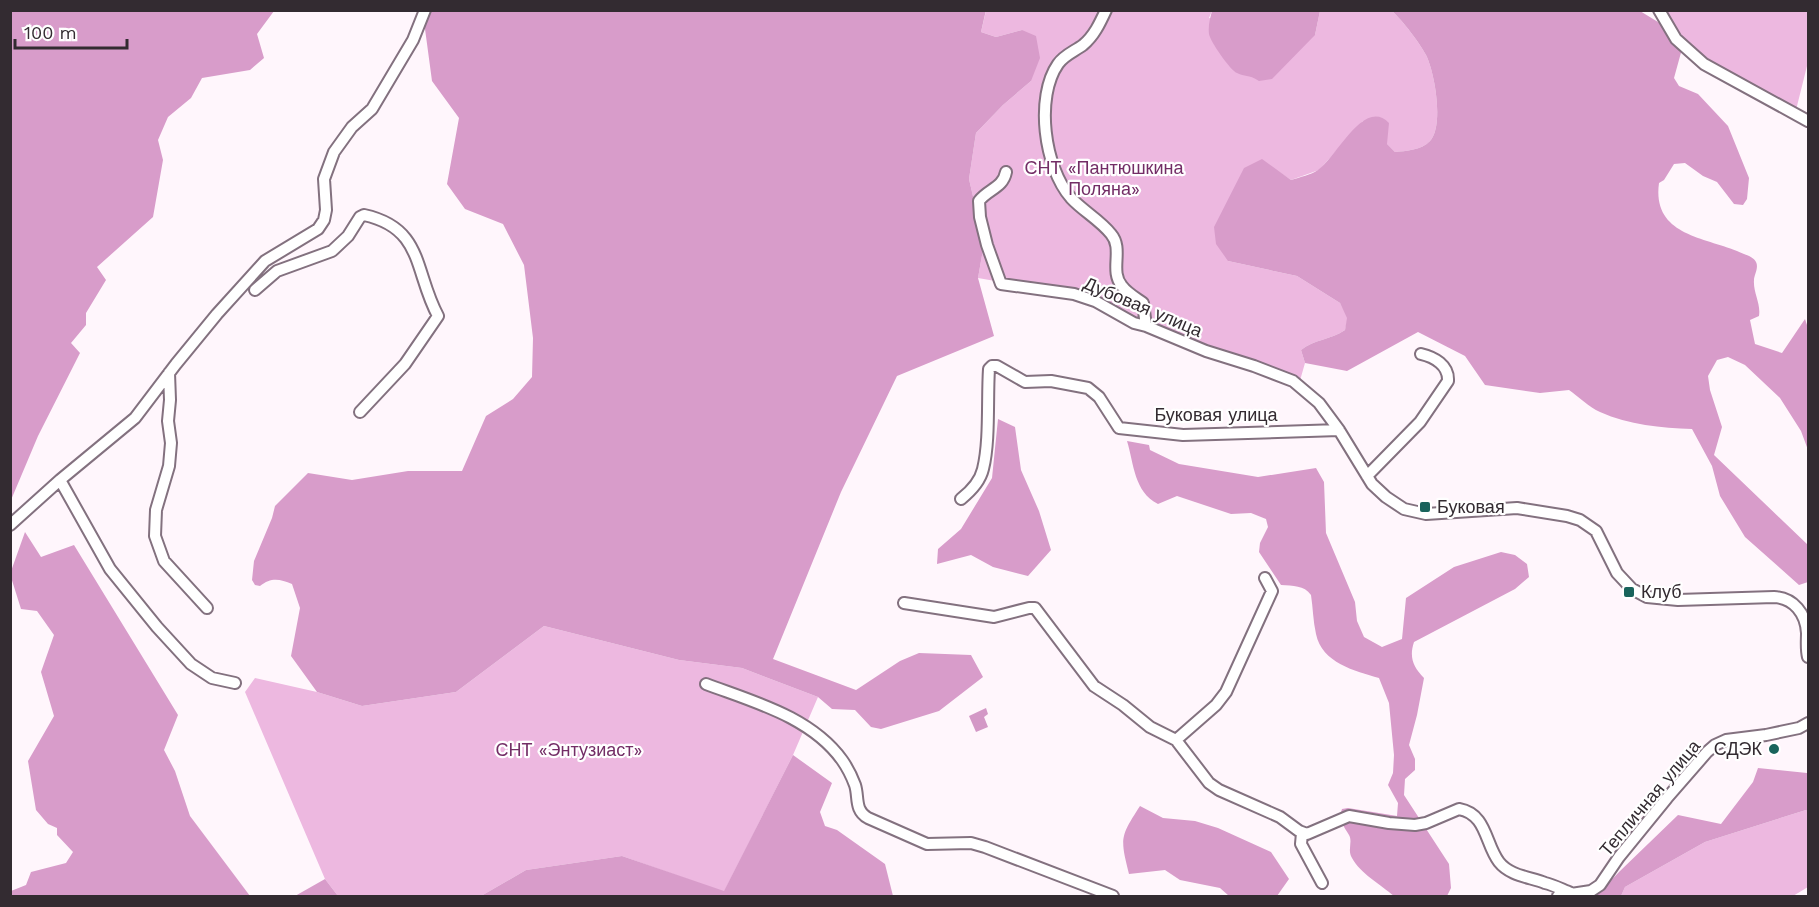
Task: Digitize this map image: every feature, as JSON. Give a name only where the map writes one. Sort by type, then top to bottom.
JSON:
[{"type":"street","points":[[10,525],[135,418],[217,314],[265,261],[318,229],[324,220],[326,210],[324,179],[334,152],[352,127],[372,109],[413,40],[425,10]]},
{"type":"street","name":"Дубовая улица","points":[[1106,10],[1091,37],[1060,60],[1052,72],[1047,88],[1046,140],[1052,166],[1071,198],[1115,240],[1115,271],[1118,280],[1128,292],[1143,303],[1146,326]]},
{"type":"street","points":[[1659,10],[1676,39],[1704,64],[1809,121]]},
{"type":"street","name":"Дубовая улица","points":[[1006,172],[1005,181],[979,201],[980,217],[987,245],[1000,284],[1074,294],[1095,301],[1128,321],[1293,381],[1319,403],[1339,430]]},
{"type":"street","points":[[255,290],[277,271],[332,251],[348,236],[360,217],[364,215],[397,229],[408,240],[414,250],[438,316],[405,364],[360,412]]},
{"type":"street","points":[[1367,476],[1420,422],[1448,381],[1449,376],[1444,366],[1431,356],[1421,354]]},
{"type":"street","name":"Буковая улица","points":[[961,499],[974,488],[983,470],[989,369],[992,366],[997,366],[1025,382],[1051,381],[1088,388],[1099,397],[1119,428],[1183,435],[1339,430]]},
{"type":"street","points":[[169,373],[168,421],[171,443],[169,466],[156,510],[155,536],[164,561],[207,608]]},
{"type":"street","points":[[1339,430],[1378,490],[1395,503],[1418,513],[1443,514],[1517,508],[1566,516],[1580,520],[1596,531],[1617,573],[1632,589],[1647,597],[1678,600],[1782,597],[1801,612],[1805,622],[1806,652],[1809,657]]},
{"type":"street","points":[[60,480],[110,569],[157,627],[191,664],[213,678],[235,683]]},
{"type":"street","points":[[1176,740],[1216,705],[1226,692],[1272,591],[1265,578]]},
{"type":"street","points":[[904,603],[994,617],[1035,608],[1094,686],[1150,727],[1176,740],[1209,783],[1219,790],[1280,817],[1302,833],[1312,833],[1345,816],[1415,825],[1426,823],[1459,809],[1464,810],[1477,819],[1495,856],[1511,873],[1547,883],[1571,894]]},
{"type":"street","points":[[706,684],[772,709],[818,734],[843,761],[856,789],[855,794],[861,813],[868,818],[927,844],[971,843],[985,847],[1113,897]]},
{"type":"street","name":"Тепличная улица","points":[[1558,897],[1591,891],[1606,880],[1619,857],[1667,798],[1715,745],[1726,740],[1799,728],[1809,723]]},
{"type":"street","points":[[1302,833],[1301,844],[1322,883]]},
{"type":"green space","name":"СНТ «Пантюшкина Поляна»","points":[[986,11],[1212,11],[1209,18],[1315,35],[1320,11],[1392,11],[1406,26],[1426,55],[1435,86],[1437,124],[1430,141],[1418,148],[1395,152],[1363,121],[1319,170],[1291,180],[1261,160],[1228,261],[1297,276],[1340,303],[1348,318],[1345,330],[1301,350],[1305,363],[1299,384],[1128,323],[1096,299],[978,278],[984,244],[969,179],[976,133],[1031,81],[1022,30],[996,37],[981,32]]},
{"type":"green space","points":[[1664,11],[1808,11],[1808,62],[1796,110],[1708,60],[1679,36]]},
{"type":"green space","name":"СНТ «Энтузиаст»","points":[[544,626],[679,660],[742,668],[818,697],[793,755],[724,892],[622,856],[526,870],[481,896],[338,896],[325,879],[245,692],[255,678],[317,692],[362,706],[456,692]]},
{"type":"green space","points":[[1806,810],[1808,812],[1808,887],[1793,896],[1621,896],[1625,887],[1705,842]]},
{"type":"shaded area","points":[[11,10],[274,11],[257,34],[264,58],[250,70],[202,78],[191,98],[168,117],[158,140],[163,160],[153,217],[97,267],[106,280],[86,313],[86,325],[71,343],[80,353],[38,436],[11,500]]},
{"type":"shaded area","points":[[986,10],[981,32],[996,37],[1022,30],[1036,36],[1040,58],[1031,81],[976,133],[969,179],[984,244],[978,278],[994,336],[897,376],[841,492],[773,659],[856,690],[900,661],[919,653],[971,655],[983,677],[939,711],[881,729],[871,727],[855,710],[832,709],[818,697],[742,668],[679,660],[544,626],[456,692],[362,706],[317,692],[291,656],[300,608],[292,584],[276,580],[268,581],[260,586],[255,585],[252,580],[254,561],[275,506],[308,473],[352,480],[408,471],[462,471],[486,416],[513,399],[532,377],[533,338],[524,265],[503,224],[465,209],[447,184],[459,118],[432,81],[423,14],[425,11]]},
{"type":"shaded area","points":[[1212,10],[1320,11],[1315,35],[1272,79],[1259,81],[1234,71],[1216,49],[1209,34]]},
{"type":"shaded area","points":[[1392,11],[1640,11],[1658,22],[1682,49],[1674,78],[1679,86],[1698,94],[1728,126],[1749,178],[1747,199],[1743,205],[1734,204],[1717,182],[1703,176],[1685,163],[1674,164],[1664,180],[1659,183],[1659,200],[1663,213],[1682,231],[1755,260],[1757,267],[1754,285],[1759,316],[1750,320],[1755,344],[1782,353],[1805,319],[1808,328],[1808,450],[1801,431],[1780,398],[1745,365],[1728,357],[1717,360],[1708,376],[1722,427],[1714,455],[1808,545],[1808,582],[1799,585],[1745,537],[1720,496],[1712,466],[1692,429],[1657,427],[1622,420],[1596,410],[1569,390],[1540,393],[1485,385],[1465,356],[1418,332],[1347,371],[1305,363],[1301,350],[1345,330],[1347,318],[1340,303],[1297,276],[1228,261],[1216,244],[1214,227],[1244,168],[1262,159],[1291,180],[1312,173],[1325,163],[1351,132],[1370,118],[1380,117],[1389,123],[1387,144],[1395,152],[1418,148],[1430,141],[1437,124],[1437,99],[1429,63],[1415,38]]},
{"type":"shaded area","points":[[998,419],[1015,427],[1021,470],[1039,511],[1051,550],[1028,576],[993,567],[971,555],[937,564],[938,549],[961,529],[992,478]]},
{"type":"shaded area","points":[[1127,441],[1149,445],[1150,450],[1179,464],[1258,477],[1316,468],[1324,482],[1326,533],[1355,602],[1357,621],[1364,637],[1382,647],[1402,639],[1406,598],[1454,567],[1501,552],[1515,555],[1527,564],[1529,577],[1515,589],[1414,642],[1413,662],[1424,678],[1409,745],[1415,759],[1415,770],[1405,779],[1404,795],[1449,864],[1451,888],[1447,896],[1394,896],[1365,874],[1350,852],[1350,838],[1341,820],[1342,809],[1397,816],[1398,803],[1388,785],[1393,773],[1394,755],[1389,703],[1379,678],[1332,659],[1319,644],[1311,595],[1302,588],[1281,585],[1259,552],[1260,543],[1268,527],[1266,519],[1251,513],[1231,514],[1177,496],[1158,504],[1150,499],[1139,485]]},
{"type":"shaded area","points":[[25,532],[41,557],[74,545],[178,715],[164,750],[175,771],[190,816],[250,896],[11,896],[11,891],[26,885],[31,872],[66,863],[73,852],[57,835],[57,828],[48,824],[36,810],[28,761],[54,716],[41,672],[54,635],[37,611],[21,609],[10,574]]},
{"type":"shaded area","points":[[986,708],[988,714],[984,717],[988,727],[976,732],[969,716]]},
{"type":"shaded area","points":[[793,755],[832,783],[820,812],[825,826],[837,830],[885,864],[893,896],[481,896],[526,870],[622,856],[724,891]]},
{"type":"shaded area","points":[[1758,768],[1807,773],[1808,770],[1808,812],[1806,810],[1705,842],[1625,887],[1621,896],[1596,896],[1678,815],[1721,824],[1753,782]]},
{"type":"shaded area","points":[[1140,806],[1163,818],[1195,821],[1218,828],[1271,852],[1289,879],[1277,896],[1229,896],[1220,888],[1180,880],[1165,870],[1129,874],[1124,853],[1124,838]]},
{"type":"shaded area","points":[[325,879],[338,896],[295,896]]},
{"type":"place","name":"Буковая","points":[[1425,507]]},
{"type":"place","name":"Клуб","points":[[1629,592]]},
{"type":"place","name":"СДЭК","points":[[1774,749]]}]
